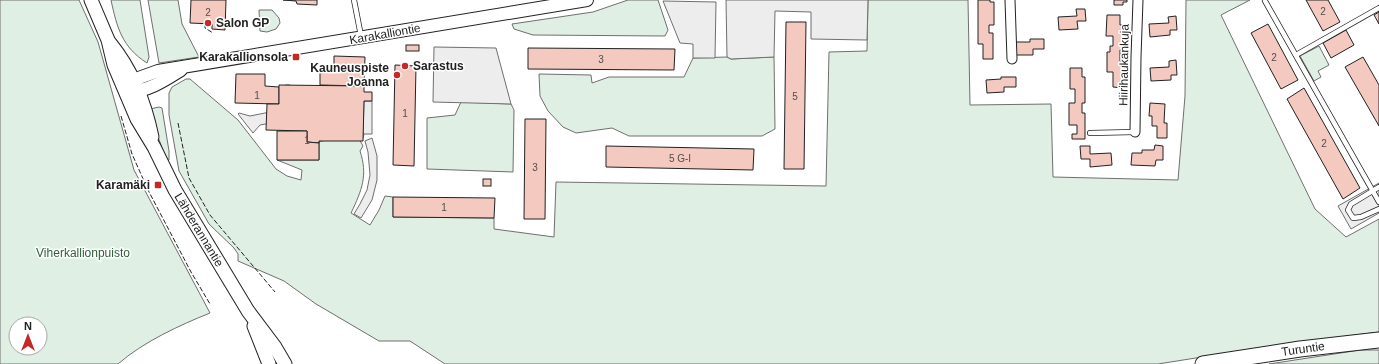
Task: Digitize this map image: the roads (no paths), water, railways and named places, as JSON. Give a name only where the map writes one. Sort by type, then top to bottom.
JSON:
[{"type":"main road","name":"Lähderannantie","points":[[91,0],[108,40],[122,57],[132,88],[146,109],[154,147],[175,190],[248,312],[275,347],[285,364]]},
{"type":"main road","name":"Lähderannantie","points":[[248,312],[269,364]]},
{"type":"main road","name":"Turuntie","points":[[1203,364],[1300,349],[1379,340]]},
{"type":"street","name":"Karakalliontie","points":[[132,88],[158,71],[184,68],[587,0]]},
{"type":"street","points":[[1010,0],[1012,59]]},
{"type":"street","name":"Hiirihaukankuja","points":[[1135,132],[1138,0]]},
{"type":"lane","points":[[354,0],[362,38]]},
{"type":"lane","points":[[1265,1],[1379,202]]},
{"type":"lane","points":[[1296,56],[1379,8]]},
{"type":"lane","points":[[1090,133],[1135,132]]},
{"type":"lane","points":[[1379,187],[1351,204],[1348,210],[1353,218],[1361,217],[1379,209]]},
{"type":"place","name":"Salon GP","points":[[208,23]]},
{"type":"place","name":"Karakallionsola","points":[[296,57]]},
{"type":"place","name":"Sarastus","points":[[405,66]]},
{"type":"place","name":"Kauneuspiste Joanna","points":[[397,75]]},
{"type":"place","name":"Karamäki","points":[[158,185]]},
{"type":"park label","name":"Viherkallionpuisto","points":[[83,253]]}]
